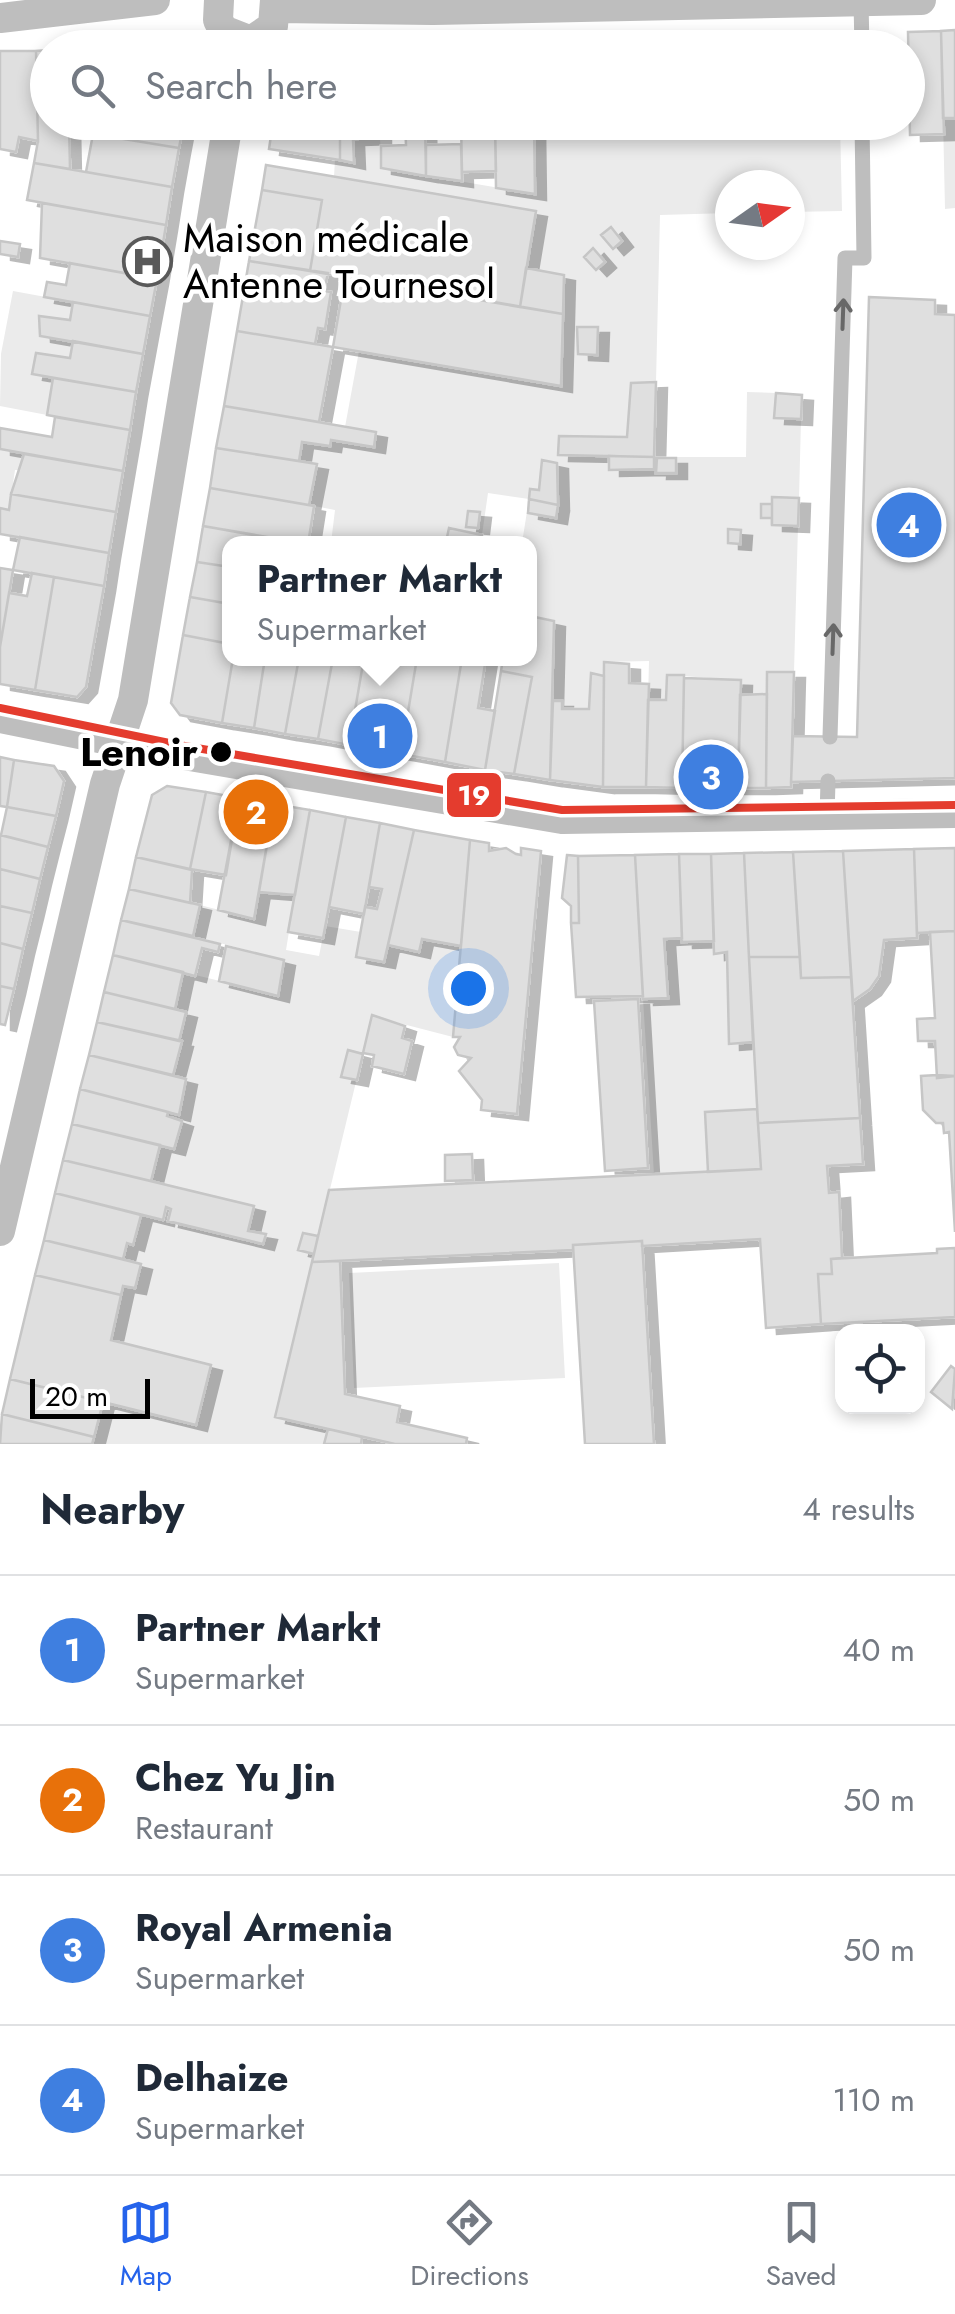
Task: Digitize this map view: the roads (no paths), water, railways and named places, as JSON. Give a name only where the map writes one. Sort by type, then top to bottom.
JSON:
[{"type":"street","points":[[0,18],[155,0]]},
{"type":"street","points":[[219,0],[217,9],[223,30]]},
{"type":"street","points":[[269,30],[276,4],[433,10],[922,0]]},
{"type":"street","points":[[0,1231],[105,784],[136,686],[225,140]]},
{"type":"street","points":[[0,718],[562,819],[955,814]]},
{"type":"lane","points":[[861,2],[862,30]]},
{"type":"lane","points":[[830,737],[845,258],[864,258],[862,140]]},
{"type":"lane","points":[[828,781],[828,817]]},
{"type":"place","name":"Maison médicale Antenne Tournesol","points":[[148,261]]},
{"type":"place","name":"Delhaize","points":[[909,525]]},
{"type":"place","name":"Partner Markt","points":[[380,736]]},
{"type":"place","name":"Lenoir","points":[[221,752]]},
{"type":"place","name":"Royal Armenia","points":[[711,777]]},
{"type":"place","name":"Chez Yu Jin","points":[[256,812]]}]
